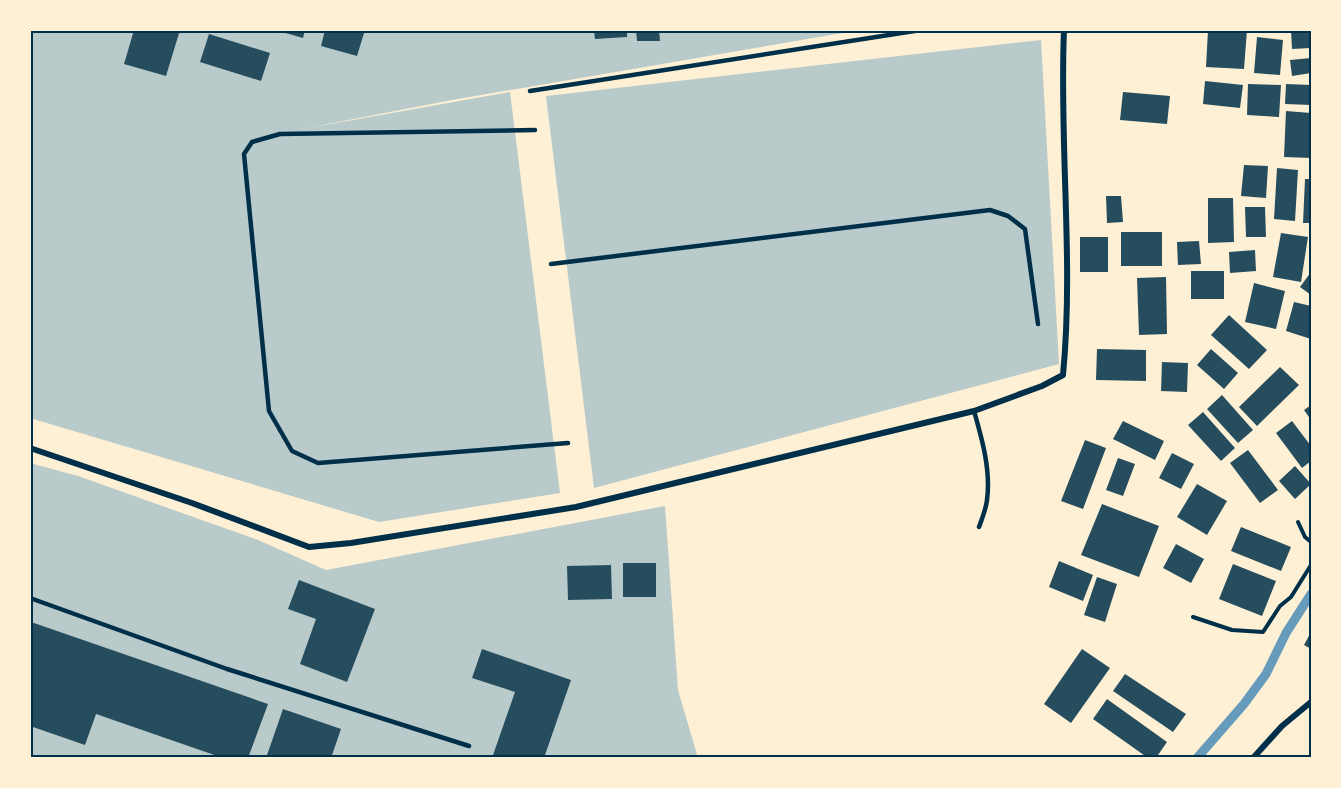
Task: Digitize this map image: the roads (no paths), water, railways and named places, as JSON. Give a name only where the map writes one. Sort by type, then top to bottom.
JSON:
[{"type":"street","points":[[30,448],[192,503],[309,548],[576,507],[974,411],[1042,386],[1063,375],[1067,295],[1061,88],[1064,30]]},
{"type":"street","points":[[1253,758],[1282,726],[1311,702]]},
{"type":"lane","points":[[530,92],[921,30]]},
{"type":"lane","points":[[535,130],[280,134],[252,142],[244,154],[269,411],[292,451],[318,463],[568,443]]},
{"type":"lane","points":[[551,264],[990,210],[1008,216],[1025,230],[1038,324]]},
{"type":"lane","points":[[974,411],[984,445],[987,477],[987,500],[979,527]]},
{"type":"lane","points":[[30,598],[227,669],[469,746]]},
{"type":"waterway","points":[[1197,758],[1244,704],[1266,674],[1286,633],[1311,594]]}]
